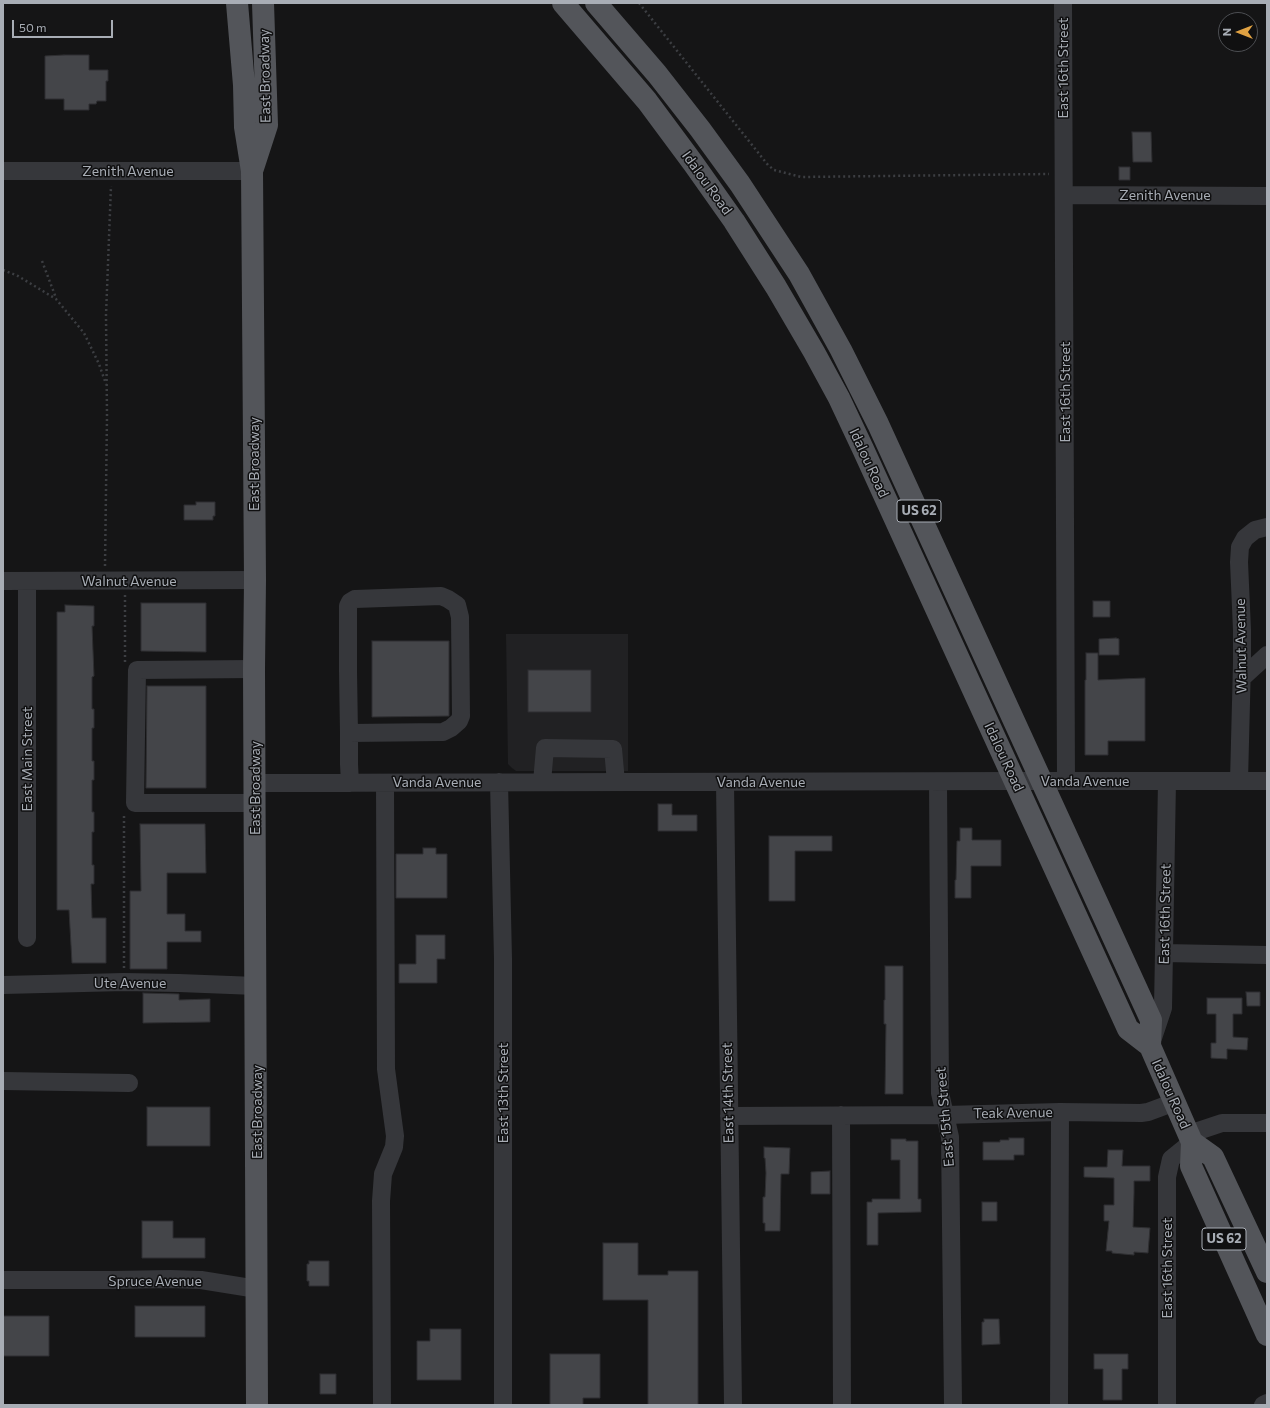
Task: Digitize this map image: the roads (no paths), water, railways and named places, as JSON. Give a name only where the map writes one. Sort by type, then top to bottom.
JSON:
[{"type":"main road","name":"East Broadway","points":[[238,3],[245,127],[252,170],[255,580],[254,669],[257,1405]]},
{"type":"main road","name":"East Broadway","points":[[252,170],[268,125],[263,3]]},
{"type":"main road","name":"Idalou Road","points":[[563,3],[647,101],[693,163],[734,221],[792,313],[814,352],[845,411],[1128,1029],[1150,1046]]},
{"type":"main road","name":"Idalou Road","points":[[596,3],[657,74],[740,184],[799,274],[841,350],[878,424],[1151,1020],[1150,1046],[1190,1138],[1191,1166],[1267,1335]]},
{"type":"main road","name":"Idalou Road","points":[[1190,1138],[1214,1157],[1267,1272]]},
{"type":"street","name":"East 16th Street","points":[[1063,3],[1066,781]]},
{"type":"street","name":"Zenith Avenue","points":[[3,171],[252,170]]},
{"type":"street","name":"Zenith Avenue","points":[[1064,195],[1267,196]]},
{"type":"street","name":"Walnut Avenue","points":[[1239,781],[1242,678],[1242,630],[1239,562],[1240,548],[1245,538],[1255,530],[1267,527]]},
{"type":"street","name":"Walnut Avenue","points":[[3,582],[255,580]]},
{"type":"street","name":"East Main Street","points":[[27,582],[27,938]]},
{"type":"street","points":[[349,733],[443,732],[452,728],[459,721],[461,716],[460,617],[457,605],[441,596],[355,600],[350,602],[348,606],[349,733],[350,783]]},
{"type":"street","points":[[1242,678],[1267,655]]},
{"type":"street","name":"Vanda Avenue","points":[[254,669],[137,670],[135,803],[350,783],[938,782],[1015,780],[1267,781]]},
{"type":"street","points":[[542,782],[545,748],[613,749],[616,782]]},
{"type":"street","name":"East 16th Street","points":[[1150,1046],[1163,1008],[1167,781]]},
{"type":"street","name":"East 13th Street","points":[[499,782],[503,960],[503,1405]]},
{"type":"street","name":"East 14th Street","points":[[725,782],[733,1405]]},
{"type":"street","name":"East 15th Street","points":[[938,782],[940,1093],[950,1137],[953,1405]]},
{"type":"street","points":[[382,1405],[382,1201],[384,1174],[394,1148],[395,1136],[386,1069],[385,783]]},
{"type":"street","points":[[1164,953],[1267,955]]},
{"type":"street","name":"Ute Avenue","points":[[3,985],[124,982],[256,986]]},
{"type":"street","points":[[3,1081],[129,1082]]},
{"type":"street","name":"Teak Avenue","points":[[729,1116],[945,1115],[1060,1112],[1141,1113],[1148,1112],[1175,1102]]},
{"type":"street","points":[[1059,1405],[1060,1112]]},
{"type":"street","points":[[841,1115],[842,1405]]},
{"type":"street","points":[[1190,1138],[1222,1123],[1267,1123]]},
{"type":"street","name":"East 16th Street","points":[[1167,1405],[1167,1177],[1171,1159],[1190,1138]]},
{"type":"street","name":"Spruce Avenue","points":[[3,1280],[52,1281],[170,1279],[193,1280],[257,1290]]},
{"type":"street","points":[[1263,1405],[1267,1403]]}]
